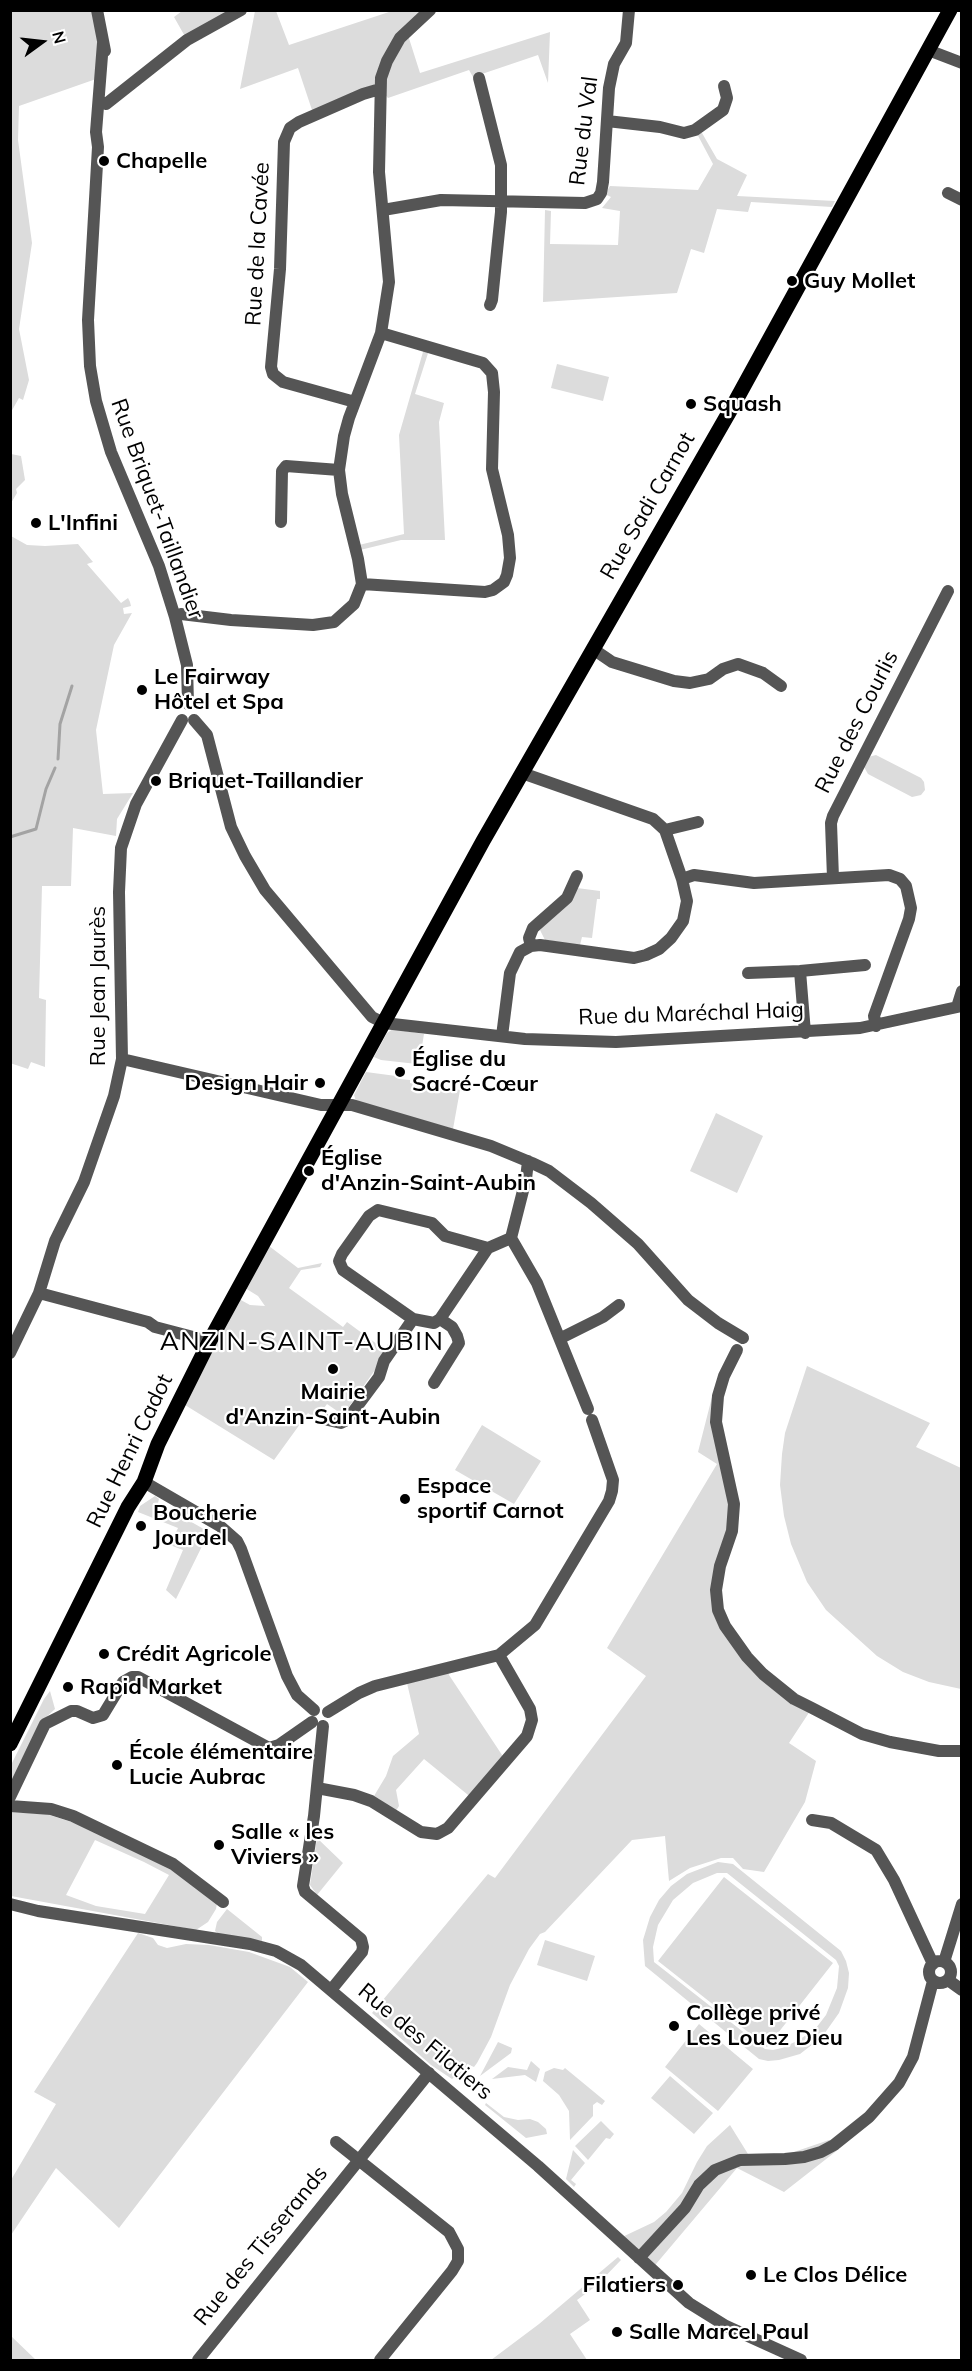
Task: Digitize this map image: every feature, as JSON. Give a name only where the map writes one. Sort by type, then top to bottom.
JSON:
[{"type":"main road","name":"Rue Sadi Carnot","points":[[384,1023],[522,773],[768,342],[950,10]]},
{"type":"main road","name":"Rue Henri Cadot","points":[[10,1744],[128,1507],[144,1482],[158,1444],[208,1344],[384,1023]]},
{"type":"street","name":"Rue Briquet-Taillandier","points":[[97,10],[106,56],[88,320],[90,366],[96,401],[111,452],[159,566],[175,617],[187,665],[188,704]]},
{"type":"street","points":[[103,97],[124,90],[187,40],[241,10]]},
{"type":"street","points":[[175,617],[181,614],[231,620],[313,625],[334,622],[354,604],[362,584],[342,494],[339,470],[344,436],[381,333],[389,282],[379,172],[380,89],[383,71],[400,38],[430,10]]},
{"type":"street","name":"Rue du Val","points":[[500,201],[585,203],[597,199],[603,182],[609,88],[614,64],[626,43],[629,10]]},
{"type":"street","points":[[928,50],[962,63]]},
{"type":"street","points":[[479,78],[501,165],[500,201],[490,305]]},
{"type":"street","points":[[607,121],[660,127],[684,133],[695,130],[723,110],[727,98],[724,86]]},
{"type":"street","name":"Rue de la Cavée","points":[[355,402],[283,382],[273,374],[271,367],[280,269],[284,142],[290,128],[299,122],[380,89]]},
{"type":"street","points":[[948,193],[962,200]]},
{"type":"street","points":[[383,210],[441,200],[500,201]]},
{"type":"street","points":[[362,584],[485,592],[493,590],[504,582],[510,558],[508,535],[492,469],[494,392],[492,373],[483,363],[381,333]]},
{"type":"street","points":[[284,514],[282,471],[286,463],[339,470]]},
{"type":"street","name":"Rue des Courlis","points":[[833,878],[831,823],[833,816],[948,591]]},
{"type":"street","points":[[593,649],[612,662],[674,681],[690,683],[709,679],[723,669],[738,664],[763,673],[781,686]]},
{"type":"street","name":"Rue Jean Jaurès","points":[[10,1353],[39,1293],[55,1241],[78,1195],[108,1117],[122,1059],[119,903],[122,848],[136,804],[188,720],[179,715],[180,709],[188,704]]},
{"type":"street","points":[[188,720],[207,735],[231,827],[265,890],[372,1017],[384,1023]]},
{"type":"street","points":[[502,1036],[510,973],[520,952],[531,946],[540,945],[634,958],[646,955],[659,949],[671,938],[683,921],[687,901],[665,830],[653,819],[522,773]]},
{"type":"street","points":[[665,830],[698,822]]},
{"type":"street","points":[[682,879],[693,875],[754,883],[889,874],[900,879],[908,893],[911,908],[909,920],[874,1016],[876,1026]]},
{"type":"street","points":[[531,946],[529,938],[533,928],[567,898],[576,876]]},
{"type":"street","points":[[748,973],[865,965]]},
{"type":"street","points":[[800,971],[805,1033]]},
{"type":"street","points":[[959,1006],[962,991]]},
{"type":"street","name":"Rue du Maréchal Haig","points":[[384,1023],[525,1039],[616,1042],[797,1030],[805,1033],[815,1030],[830,1031],[876,1026],[959,1006]]},
{"type":"street","points":[[122,1059],[321,1105],[352,1105],[425,1125],[491,1146],[528,1161],[549,1171],[591,1203],[638,1244],[688,1300],[718,1323],[743,1338]]},
{"type":"street","points":[[331,1990],[362,1952],[363,1947],[361,1939],[305,1892],[303,1881],[317,1788],[316,1719],[321,1708],[328,1712],[375,1686],[499,1655],[535,1625],[609,1501],[613,1480],[590,1414],[537,1283],[512,1238],[528,1161]]},
{"type":"street","points":[[488,1248],[445,1236],[432,1223],[378,1210],[369,1216],[339,1261],[343,1270],[413,1319],[434,1323],[440,1319],[488,1248],[512,1238]]},
{"type":"street","points":[[39,1293],[148,1322],[197,1338],[208,1344]]},
{"type":"street","points":[[561,1338],[603,1317],[619,1305]]},
{"type":"street","points":[[328,1419],[341,1423],[347,1420],[379,1377],[384,1361],[413,1319]]},
{"type":"street","points":[[434,1383],[459,1343],[452,1327],[440,1319]]},
{"type":"street","points":[[736,1350],[718,1396],[716,1422],[734,1504],[732,1531],[720,1566],[716,1590],[718,1610],[725,1626],[747,1657],[763,1674],[794,1699],[830,1718],[862,1734],[890,1742],[939,1751],[962,1751]]},
{"type":"street","points":[[144,1482],[220,1526],[237,1541],[242,1549],[287,1676],[297,1695],[316,1719]]},
{"type":"street","points":[[317,1788],[354,1795],[371,1801],[421,1832],[436,1834],[448,1828],[527,1736],[532,1720],[530,1709],[499,1655]]},
{"type":"street","points":[[10,1797],[45,1724],[71,1711],[77,1711],[93,1718],[103,1715],[123,1682],[132,1677],[138,1677],[269,1748],[279,1745],[316,1719]]},
{"type":"street","points":[[10,1806],[51,1809],[73,1816],[173,1864],[223,1902]]},
{"type":"street","points":[[812,1820],[831,1823],[876,1850],[939,1963],[951,1972],[948,1980],[943,1983],[933,1981]]},
{"type":"street","name":"Rue des Filatiers","points":[[10,1904],[38,1911],[250,1944],[276,1951],[301,1965],[545,2172],[689,2303],[726,2326],[801,2361]]},
{"type":"street","points":[[639,2258],[685,2208],[699,2185],[715,2170],[740,2160],[785,2159],[821,2152],[834,2145],[869,2117],[898,2084],[913,2057],[933,1981],[930,1975],[939,1963],[962,1904]]},
{"type":"street","points":[[948,1980],[962,1990]]},
{"type":"street","name":"Rue des Tisserands","points":[[198,2361],[358,2158],[429,2073]]},
{"type":"street","name":"Rue des Tisserands","points":[[336,2142],[449,2232],[458,2249],[458,2261],[452,2271],[380,2361]]},
{"type":"shaded area","points":[[11,11],[97,11],[100,19],[96,79],[19,106],[18,140],[32,243],[19,329],[29,380],[23,400],[19,398],[11,412]]},
{"type":"shaded area","points":[[182,11],[241,11],[187,40],[174,17]]},
{"type":"shaded area","points":[[255,11],[276,11],[289,45],[392,11],[430,11],[407,32],[420,73],[550,32],[548,83],[538,55],[473,77],[469,70],[388,98],[380,89],[314,116],[298,68],[240,89]]},
{"type":"shaded area","points":[[695,130],[702,133],[717,159],[747,175],[737,196],[835,201],[832,207],[751,202],[748,212],[717,209],[704,253],[691,249],[677,293],[543,302],[545,210],[551,211],[550,244],[618,245],[620,211],[602,208],[611,197],[605,194],[610,186],[698,190],[713,164]]},
{"type":"shaded area","points":[[425,345],[430,347],[415,394],[444,403],[439,422],[445,540],[401,540],[356,551],[359,545],[404,534],[399,435]]},
{"type":"shaded area","points":[[557,364],[609,377],[603,401],[551,388]]},
{"type":"shaded area","points":[[11,454],[21,456],[25,480],[16,489],[17,493],[11,503]]},
{"type":"shaded area","points":[[11,536],[27,545],[78,544],[93,562],[87,564],[121,603],[128,598],[131,606],[123,608],[124,614],[132,613],[114,645],[96,730],[103,794],[133,793],[117,819],[116,836],[73,828],[71,886],[42,886],[39,998],[46,1000],[45,1067],[31,1062],[28,1069],[10,1063]]},
{"type":"shaded area","points":[[876,755],[921,778],[925,790],[921,795],[912,797],[868,774],[864,767],[868,757]]},
{"type":"shaded area","points":[[577,888],[600,891],[592,938],[582,937],[580,945],[545,940],[540,930]]},
{"type":"shaded area","points":[[393,1029],[424,1034],[418,1070],[417,1064],[381,1060],[374,1057],[387,1033]]},
{"type":"shaded area","points":[[366,1072],[396,1076],[399,1079],[410,1080],[410,1083],[460,1090],[453,1129],[356,1101],[354,1095]]},
{"type":"shaded area","points":[[716,1113],[763,1136],[737,1193],[690,1171]]},
{"type":"shaded area","points":[[269,1246],[298,1268],[322,1263],[320,1267],[301,1270],[289,1288],[343,1327],[347,1322],[385,1350],[375,1370],[343,1415],[327,1404],[316,1419],[308,1413],[274,1460],[185,1405],[239,1299],[250,1305],[265,1306],[258,1296],[245,1288]]},
{"type":"shaded area","points":[[807,1366],[930,1423],[916,1447],[961,1468],[961,1689],[929,1682],[903,1672],[877,1656],[826,1610],[807,1582],[791,1544],[780,1485],[785,1433]]},
{"type":"shaded area","points":[[712,1397],[732,1491],[718,1610],[747,1657],[812,1708],[789,1743],[816,1761],[805,1802],[764,1872],[743,1869],[733,1858],[721,1858],[690,1868],[669,1881],[665,1836],[632,1840],[545,1932],[540,1934],[529,1949],[510,1985],[491,2037],[477,2063],[474,2067],[467,2064],[463,2074],[469,2077],[467,2080],[457,2075],[452,2079],[431,2065],[372,2013],[488,1874],[495,1878],[646,1676],[607,1648],[717,1464],[698,1452]]},
{"type":"shaded area","points":[[482,1425],[541,1461],[514,1504],[455,1470]]},
{"type":"shaded area","points":[[155,1496],[159,1499],[158,1503],[209,1532],[176,1599],[166,1590],[183,1550],[170,1545],[178,1528],[138,1512],[140,1506]]},
{"type":"shaded area","points":[[447,1669],[506,1761],[473,1799],[424,1759],[396,1790],[399,1806],[394,1814],[371,1801],[386,1776],[393,1756],[419,1734],[406,1679]]},
{"type":"shaded area","points":[[50,1691],[55,1709],[42,1721],[11,1784],[11,1765]]},
{"type":"shaded area","points":[[10,1812],[46,1814],[81,1825],[171,1869],[217,1903],[208,1922],[196,1930],[11,1896]],"holes":[[[95,1840],[169,1875],[145,1914],[96,1906],[66,1895]]]},
{"type":"shaded area","points":[[317,1838],[343,1863],[317,1895],[310,1885]]},
{"type":"shaded area","points":[[718,1862],[733,1864],[841,1951],[849,1973],[848,1988],[839,2013],[822,2037],[800,2054],[779,2060],[759,2059],[645,1966],[643,1940],[650,1917],[659,1900],[671,1886],[687,1874]],"holes":[[[717,1873],[727,1873],[836,1960],[839,1966],[837,1988],[826,2015],[816,2028],[782,2048],[765,2049],[654,1962],[653,1947],[658,1925],[673,1900],[693,1883]]]},
{"type":"shaded area","points":[[724,1877],[833,1963],[767,2047],[658,1961]]},
{"type":"shaded area","points":[[227,1909],[262,1937],[262,1941],[219,1934],[215,1931],[217,1922]]},
{"type":"shaded area","points":[[138,1933],[153,1938],[158,1945],[167,1948],[186,1944],[209,1945],[249,1952],[290,1967],[308,1982],[119,2228],[56,2168],[11,2235],[11,2180],[56,2104],[34,2092]]},
{"type":"shaded area","points":[[545,1940],[595,1956],[587,1981],[537,1965]]},
{"type":"shaded area","points":[[699,2024],[753,2069],[718,2111],[665,2067]]},
{"type":"shaded area","points":[[498,2042],[512,2048],[511,2053],[480,2076]]},
{"type":"shaded area","points":[[531,2061],[540,2069],[536,2082],[525,2075],[492,2079],[508,2067],[527,2070]]},
{"type":"shaded area","points":[[554,2068],[563,2070],[565,2068],[605,2101],[602,2105],[597,2102],[593,2105],[593,2116],[570,2140],[569,2111],[559,2095],[543,2081],[545,2072]]},
{"type":"shaded area","points":[[670,2076],[713,2113],[694,2134],[651,2098]]},
{"type":"shaded area","points":[[486,2103],[504,2117],[518,2120],[530,2119],[538,2122],[546,2129],[547,2134],[526,2138],[485,2105]]},
{"type":"shaded area","points":[[601,2121],[614,2134],[610,2139],[606,2138],[588,2160],[575,2146]]},
{"type":"shaded area","points":[[730,2125],[748,2154],[791,2153],[829,2140],[839,2149],[784,2192],[737,2168],[651,2270],[618,2239],[654,2222],[666,2212],[682,2193],[707,2146]]},
{"type":"shaded area","points":[[573,2150],[585,2163],[571,2180],[576,2184],[574,2187],[566,2179]]},
{"type":"shaded area","points":[[618,2257],[621,2260],[596,2286],[577,2300],[590,2320],[570,2334],[587,2360],[491,2360],[539,2324]]},
{"type":"shaded area","points":[[11,2336],[36,2360],[11,2360]]},
{"type":"waterway","points":[[58,759],[60,724],[72,686]]},
{"type":"waterway","points":[[10,837],[36,829],[46,789],[55,768]]},
{"type":"place","name":"Chapelle","points":[[104,161]]},
{"type":"place","name":"Guy Mollet","points":[[792,281]]},
{"type":"place","name":"Squash","points":[[691,404]]},
{"type":"place","name":"L'Infini","points":[[36,523]]},
{"type":"place","name":"Le Fairway Hôtel et Spa","points":[[142,690]]},
{"type":"place","name":"Briquet-Taillandier","points":[[156,781]]},
{"type":"place","name":"Église du Sacré-Cœur","points":[[400,1072]]},
{"type":"place","name":"Design Hair","points":[[320,1083]]},
{"type":"place","name":"Église d'Anzin-Saint-Aubin","points":[[309,1171]]},
{"type":"place","name":"Mairie d'Anzin-Saint-Aubin","points":[[333,1369]]},
{"type":"place","name":"Espace sportif Carnot","points":[[405,1499]]},
{"type":"place","name":"Boucherie Jourdel","points":[[141,1526]]},
{"type":"place","name":"Crédit Agricole","points":[[104,1654]]},
{"type":"place","name":"Rapid Market","points":[[68,1687]]},
{"type":"place","name":"École élémentaire Lucie Aubrac","points":[[117,1765]]},
{"type":"place","name":"Salle « les Viviers »","points":[[219,1845]]},
{"type":"place","name":"Collège privé Les Louez Dieu","points":[[674,2026]]},
{"type":"place","name":"Le Clos Délice","points":[[751,2275]]},
{"type":"place","name":"Filatiers","points":[[678,2285]]},
{"type":"place","name":"Salle Marcel Paul","points":[[617,2332]]},
{"type":"district","name":"ANZIN-SAINT-AUBIN","points":[[302,1342]]}]
